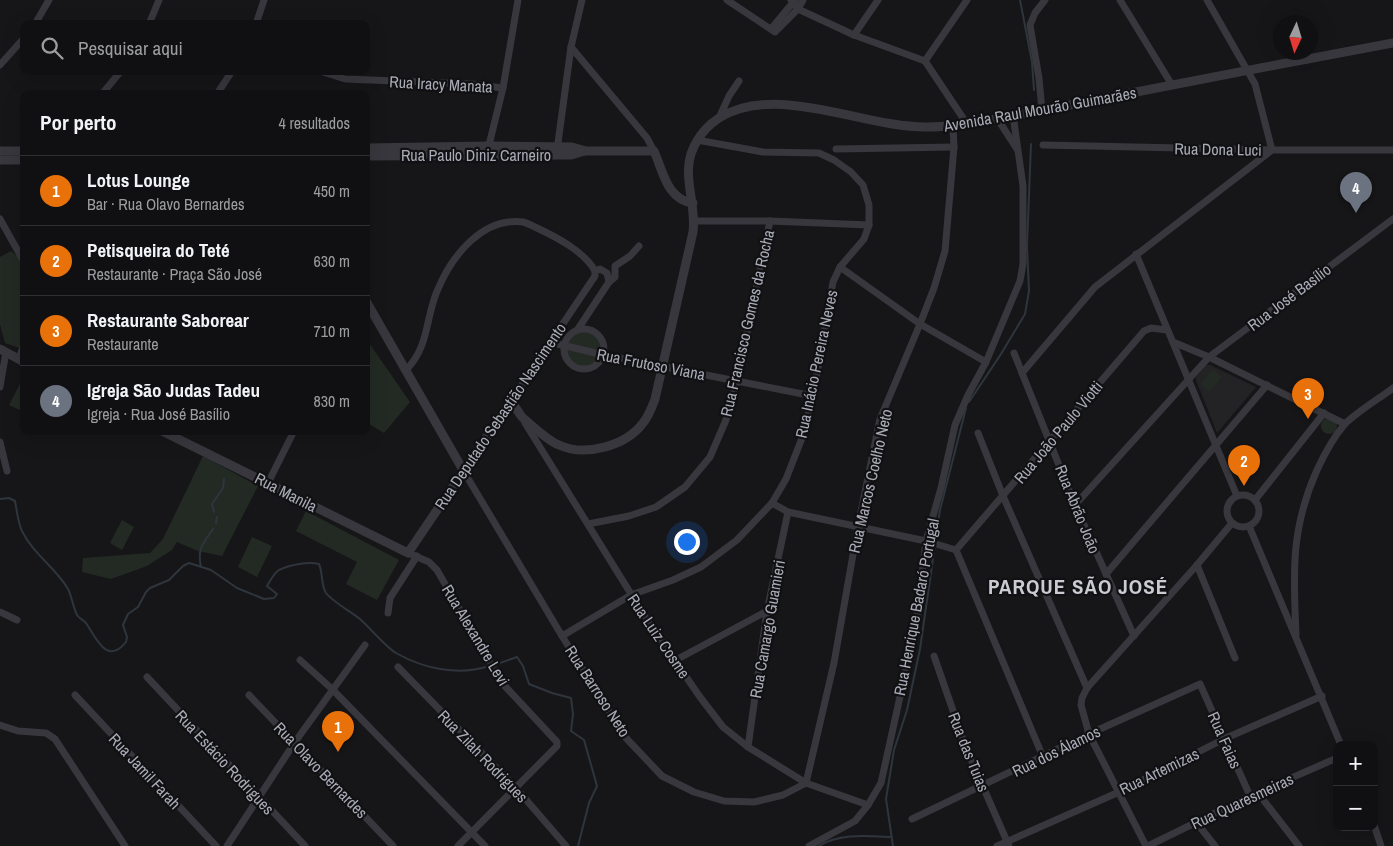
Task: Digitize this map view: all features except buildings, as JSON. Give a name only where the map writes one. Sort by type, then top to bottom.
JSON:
[{"type":"street","points":[[37,20],[49,0]]},
{"type":"street","points":[[151,20],[159,0]]},
{"type":"street","points":[[257,20],[264,0]]},
{"type":"street","points":[[488,150],[503,88],[518,0]]},
{"type":"street","points":[[557,151],[571,48],[582,0]]},
{"type":"street","points":[[727,0],[773,30],[794,3],[803,0]]},
{"type":"street","points":[[854,35],[878,0]]},
{"type":"street","points":[[925,61],[967,0]]},
{"type":"street","points":[[1042,110],[1039,78],[1030,25],[1034,13],[1045,0]]},
{"type":"street","points":[[1120,0],[1172,85]]},
{"type":"street","points":[[1022,373],[1095,286],[1272,150],[1254,84],[1248,70],[1207,0]]},
{"type":"street","points":[[794,3],[854,35],[925,61],[967,124]]},
{"type":"street","points":[[0,65],[20,42]]},
{"type":"street","name":"Avenida Raul Mourão Guimarães","points":[[521,416],[556,444],[567,448],[588,450],[625,439],[643,423],[655,399],[693,232],[693,203],[687,168],[688,157],[697,140],[712,123],[735,111],[759,105],[795,106],[912,128],[953,126],[1393,43]]},
{"type":"street","points":[[571,48],[647,138],[670,190],[682,200],[693,203]]},
{"type":"street","points":[[105,90],[118,75]]},
{"type":"street","points":[[220,90],[230,75]]},
{"type":"street","name":"Rua Iracy Manata","points":[[331,75],[345,80],[471,84],[503,88]]},
{"type":"street","points":[[719,118],[729,96],[739,81]]},
{"type":"street","name":"Rua Henrique Badaró Portugal","points":[[809,846],[854,821],[868,805],[881,783],[914,634],[927,541],[955,425],[968,395],[986,362],[1020,281],[1023,264],[1023,186],[1013,115]]},
{"type":"street","name":"Rua Henrique Badaró Portugal","points":[[997,118],[1018,151]]},
{"type":"street","name":"Rua Marcos Coelho Neto","points":[[806,783],[834,663],[858,526],[880,419],[934,288],[945,251],[954,147],[953,126]]},
{"type":"street","name":"Rua Inácio Pereira Neves","points":[[562,636],[631,595],[673,580],[701,567],[737,540],[772,503],[786,479],[802,438],[813,396],[834,282],[840,267],[864,239],[869,225],[870,205],[863,185],[851,172],[819,152],[763,152],[697,140]]},
{"type":"street","name":"Rua Dona Luci","points":[[1044,145],[1272,150],[1393,150]]},
{"type":"street","name":"Rua Paulo Diniz Carneiro","points":[[370,149],[379,151],[557,151],[572,147],[586,151],[654,151]]},
{"type":"street","points":[[836,149],[954,147]]},
{"type":"street","points":[[0,152],[20,151]]},
{"type":"street","name":"Rua Paulo Diniz Carneiro","points":[[370,154],[379,151]]},
{"type":"street","points":[[0,160],[20,160]]},
{"type":"street","points":[[0,219],[20,254]]},
{"type":"street","name":"Rua José Basílio","points":[[1075,504],[1209,356],[1393,219]]},
{"type":"street","points":[[694,221],[770,221],[869,225]]},
{"type":"street","name":"Rua Francisco Gomes da Rocha","points":[[588,524],[629,516],[656,507],[685,487],[710,457],[726,420],[736,381],[770,221]]},
{"type":"street","points":[[406,370],[415,361],[422,349],[433,302],[437,289],[444,277],[470,241],[481,232],[492,227],[524,222],[560,239],[597,270],[606,273],[609,282]]},
{"type":"street","points":[[597,270],[607,265],[615,266],[630,256],[639,246]]},
{"type":"street","points":[[1136,254],[1166,330],[1173,342],[1237,496]]},
{"type":"street","name":"Rua Deputado Sebastião Nascimento","points":[[564,346],[566,339],[578,329],[609,282],[615,277],[615,266]]},
{"type":"street","points":[[840,267],[920,324],[986,362]]},
{"type":"street","name":"Rua Deputado Sebastião Nascimento","points":[[408,553],[595,276],[597,270]]},
{"type":"street","points":[[370,308],[463,470]]},
{"type":"street","points":[[564,346],[569,362],[581,368],[590,368],[598,364],[604,355],[603,338],[587,328],[578,329]]},
{"type":"street","name":"Rua João Paulo Viotti","points":[[953,548],[1003,496],[1144,332],[1151,328],[1166,330]]},
{"type":"street","name":"Rua Frutoso Viana","points":[[549,342],[662,367],[813,396]]},
{"type":"street","points":[[1173,342],[1209,356],[1345,424]]},
{"type":"street","points":[[0,387],[3,350],[20,359]]},
{"type":"street","name":"Rua Abrão João","points":[[1014,352],[1075,504],[1134,636]]},
{"type":"street","points":[[1106,574],[1267,385]]},
{"type":"street","points":[[1296,634],[1294,572],[1296,540],[1303,505],[1324,455],[1345,424],[1393,388]]},
{"type":"street","name":"Rua Luiz Cosme","points":[[511,401],[631,595],[674,661],[723,727],[748,747],[806,783],[868,805]]},
{"type":"street","points":[[1255,500],[1324,413]]},
{"type":"street","points":[[978,432],[1003,496],[1087,688]]},
{"type":"street","name":"Rua Manila","points":[[170,435],[408,553]]},
{"type":"street","points":[[268,483],[292,435]]},
{"type":"street","points":[[0,442],[7,471]]},
{"type":"street","name":"Rua Barroso Neto","points":[[463,470],[562,636],[626,738],[662,776],[694,792],[724,801],[754,802],[783,795],[806,783]]},
{"type":"street","points":[[1243,495],[1250,496],[1255,500],[1258,506],[1258,518],[1249,526],[1240,527],[1232,523],[1229,519],[1227,508],[1232,499],[1243,495]]},
{"type":"street","points":[[772,503],[788,512],[953,548],[1043,757]]},
{"type":"street","name":"Rua Camargo Guamieri","points":[[748,747],[767,611],[788,512]]},
{"type":"street","points":[[1147,846],[1089,734],[1081,705],[1082,698],[1087,688],[1232,523]]},
{"type":"street","points":[[1249,526],[1339,741]]},
{"type":"street","name":"Rua Alexandre Levi","points":[[408,553],[429,562],[437,570],[502,683],[557,741],[557,746],[516,788]]},
{"type":"street","points":[[388,613],[390,598],[418,556]]},
{"type":"street","points":[[1197,565],[1235,658]]},
{"type":"street","points":[[674,661],[767,611]]},
{"type":"street","points":[[0,612],[17,620]]},
{"type":"street","points":[[227,846],[295,742],[365,645]]},
{"type":"street","name":"Rua das Tuias","points":[[934,656],[966,748],[1008,843]]},
{"type":"street","points":[[300,660],[332,689],[485,846]]},
{"type":"street","name":"Rua Zilah Rodrigues","points":[[398,667],[516,788],[566,846]]},
{"type":"street","name":"Rua Estácio Rodrigues","points":[[147,677],[304,846]]},
{"type":"street","name":"Rua dos Álamos","points":[[912,819],[1089,734],[1200,684]]},
{"type":"street","name":"Rua Faias","points":[[1200,684],[1250,796]]},
{"type":"street","name":"Rua Olavo Bernardes","points":[[249,695],[393,846]]},
{"type":"street","name":"Rua Jamil Farah","points":[[75,696],[216,846]]},
{"type":"street","name":"Rua Artemizas","points":[[997,846],[1008,843],[1119,792],[1224,739],[1322,696]]},
{"type":"street","points":[[0,725],[18,731],[46,733],[55,739],[125,846]]},
{"type":"street","name":"Rua Quaresmeiras","points":[[1147,846],[1250,796],[1333,760]]},
{"type":"street","points":[[458,846],[516,788]]},
{"type":"street","points":[[1258,793],[1299,846]]},
{"type":"street","points":[[1196,822],[1215,846]]},
{"type":"street","points":[[1376,831],[1381,846]]},
{"type":"shaded area","points":[[11,251],[18,257],[20,263],[20,348],[5,343],[0,324],[0,257]]},
{"type":"shaded area","points":[[588,329],[595,332],[601,338],[604,349],[603,357],[595,366],[588,369],[580,369],[573,366],[565,357],[564,345],[567,338],[576,330]]},
{"type":"shaded area","points":[[370,344],[410,402],[384,433],[370,424]]},
{"type":"shaded area","points":[[1206,365],[1210,365],[1256,387],[1217,433],[1196,380],[1196,377]]},
{"type":"shaded area","points":[[1213,369],[1222,377],[1209,392],[1201,384]]},
{"type":"shaded area","points":[[20,384],[20,410],[9,405]]},
{"type":"shaded area","points":[[1326,418],[1332,418],[1337,423],[1335,432],[1326,434],[1321,429],[1321,423]]},
{"type":"shaded area","points":[[203,456],[258,486],[222,556],[198,551],[177,542],[172,550],[147,566],[111,579],[82,572],[83,558],[150,553],[163,539]]},
{"type":"shaded area","points":[[306,511],[399,560],[377,600],[346,584],[357,562],[296,531]]},
{"type":"shaded area","points":[[122,520],[134,527],[122,550],[110,543]]},
{"type":"shaded area","points":[[252,537],[272,546],[257,577],[238,567]]},
{"type":"waterway","points":[[1020,0],[1032,62],[1034,90]]},
{"type":"waterway","points":[[969,402],[1025,314],[1029,291],[1027,246],[1031,144]]},
{"type":"waterway","points":[[893,846],[886,799],[894,750],[907,710],[920,649],[940,510],[966,408]]},
{"type":"waterway","points":[[214,512],[212,504],[223,488],[224,479]]},
{"type":"waterway","points":[[0,499],[9,498],[15,501],[22,531],[32,547],[63,581],[68,589],[77,615],[86,623],[98,642],[108,650],[119,649],[126,642],[127,637],[123,625],[128,614],[138,607],[146,592],[150,588],[169,580],[183,566],[189,563],[211,570],[237,588],[264,599],[274,598],[277,594],[267,586],[277,571],[293,565],[310,563],[319,564],[323,587],[326,593],[360,619],[396,653],[418,663],[442,669],[466,670],[489,666]]},
{"type":"waterway","points":[[216,523],[217,517]]},
{"type":"waterway","points":[[201,567],[200,551],[213,529]]},
{"type":"waterway","points":[[494,665],[517,657],[523,666],[529,684],[571,698],[573,714],[571,731],[584,740],[597,786],[589,803],[578,846]]},
{"type":"waterway","points":[[819,846],[845,837],[891,837]]},
{"type":"place","name":"Igreja São Judas Tadeu","points":[[1356,213]]},
{"type":"place","name":"Restaurante Saborear","points":[[1308,419]]},
{"type":"place","name":"Petisqueira do Teté","points":[[1244,486]]},
{"type":"place","name":"Lotus Lounge","points":[[338,752]]},
{"type":"district","name":"PARQUE SÃO JOSÉ","points":[[1078,586]]}]
